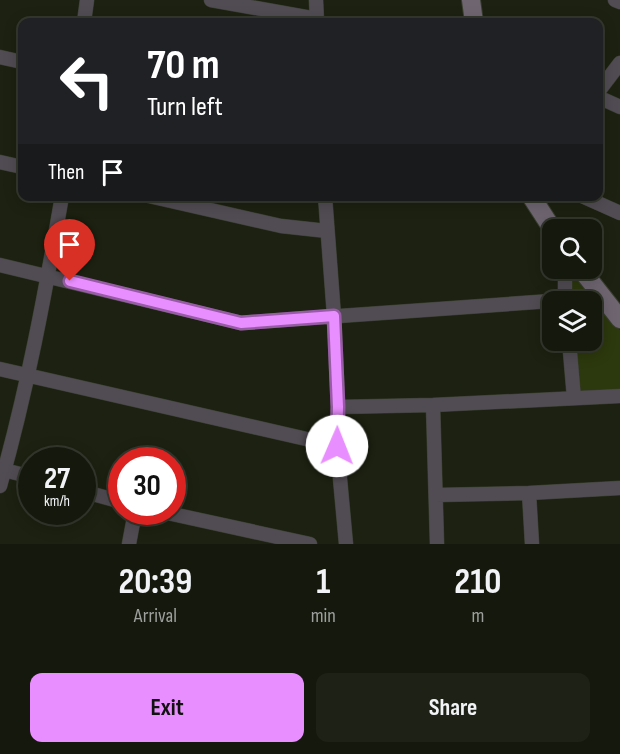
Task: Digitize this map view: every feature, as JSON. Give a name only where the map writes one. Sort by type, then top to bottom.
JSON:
[{"type":"main road","points":[[471,0],[473,18]]},
{"type":"main road","points":[[537,201],[547,219]]},
{"type":"main road","points":[[589,279],[620,319]]},
{"type":"street","points":[[85,18],[87,0]]},
{"type":"street","points":[[211,0],[302,18]]},
{"type":"street","points":[[316,0],[317,18]]},
{"type":"street","points":[[615,0],[620,2]]},
{"type":"street","points":[[0,57],[18,61]]},
{"type":"street","points":[[603,85],[620,63]]},
{"type":"street","points":[[603,99],[620,106]]},
{"type":"street","points":[[0,162],[18,166]]},
{"type":"street","points":[[0,486],[2,469],[28,375],[49,276],[61,201]]},
{"type":"street","points":[[171,201],[281,226],[327,231]]},
{"type":"street","points":[[325,201],[334,316],[338,407],[337,446],[346,544]]},
{"type":"street","points":[[593,201],[620,213]]},
{"type":"street","points":[[0,265],[241,323],[542,302]]},
{"type":"street","points":[[570,351],[574,398]]},
{"type":"street","points":[[0,369],[337,446]]},
{"type":"street","points":[[338,407],[620,396]]},
{"type":"street","points":[[433,405],[437,544]]},
{"type":"street","points":[[2,469],[18,473]]},
{"type":"street","points":[[436,495],[620,489]]},
{"type":"street","points":[[529,493],[532,544]]},
{"type":"street","points":[[186,517],[310,544]]},
{"type":"street","points":[[129,544],[133,525]]},
{"type":"green space","points":[[570,279],[579,279],[589,291],[571,291]]},
{"type":"green space","points":[[602,308],[620,330],[620,390],[579,392],[576,351],[602,351]]},
{"type":"route","points":[[70,281],[241,323],[334,316],[338,407],[337,446]]}]
